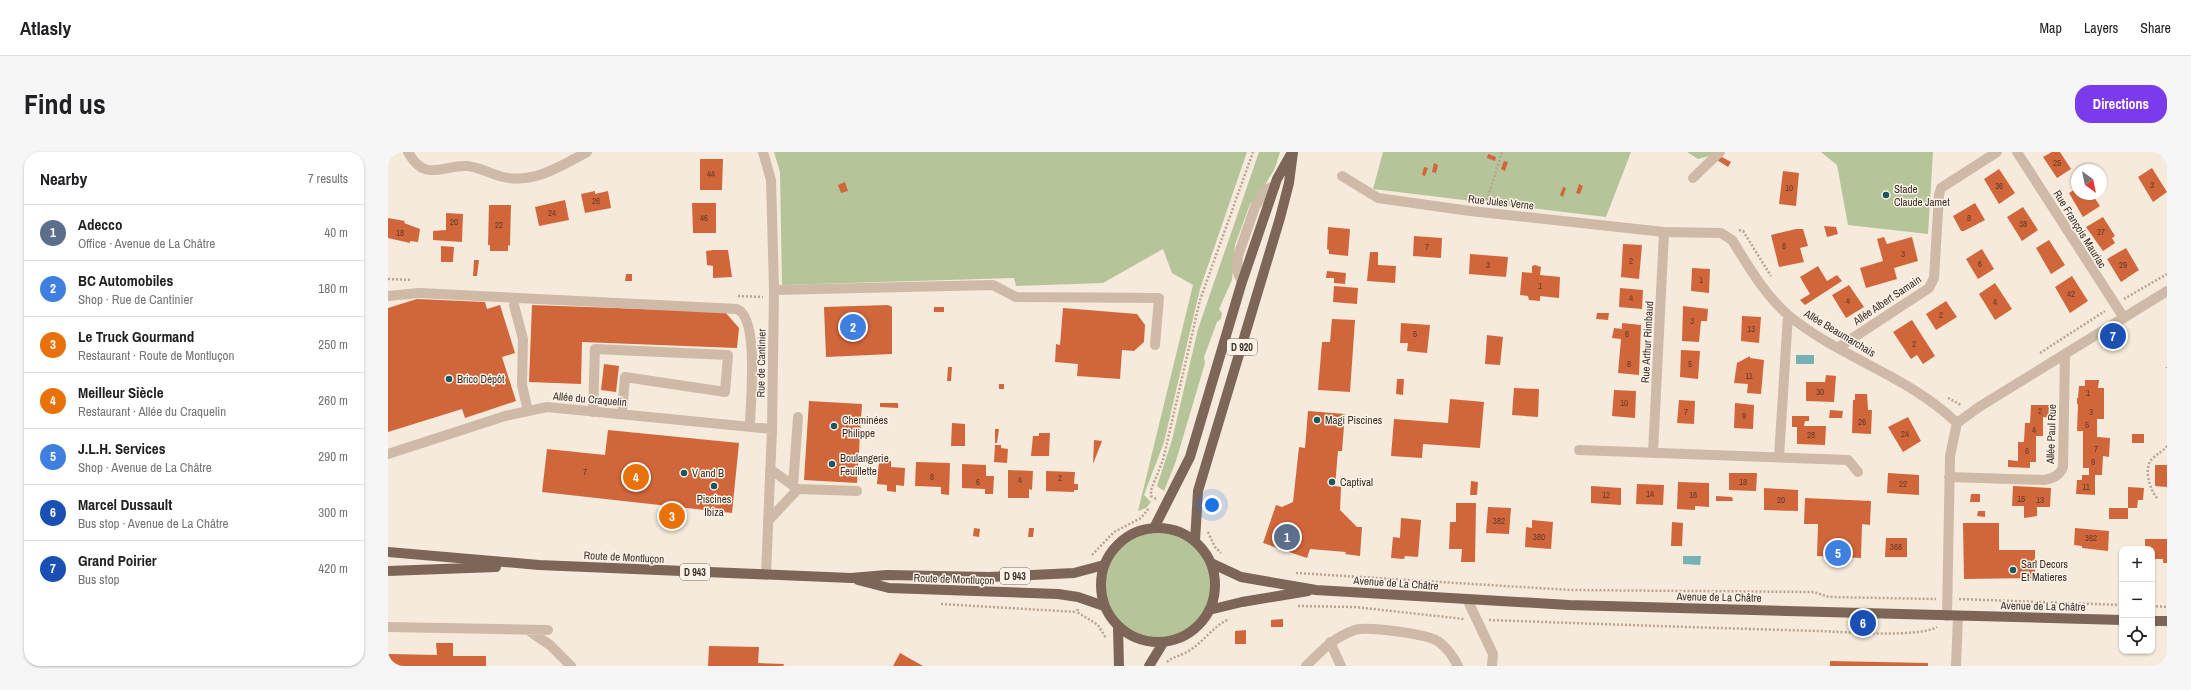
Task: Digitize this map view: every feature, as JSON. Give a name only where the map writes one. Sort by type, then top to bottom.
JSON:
[{"type":"main road","name":"D 920","points":[[1154,528],[1190,457],[1242,282],[1275,186],[1292,152]]},
{"type":"main road","name":"D 920","points":[[1195,541],[1198,491],[1280,218],[1289,183],[1292,152]]},
{"type":"main road","points":[[1154,528],[1172,530],[1195,541],[1211,563],[1215,582],[1215,593],[1209,610],[1200,624],[1189,634],[1177,640],[1163,643],[1142,641],[1130,636],[1118,628],[1104,606],[1100,582],[1104,565],[1119,543],[1132,534],[1154,528]]},
{"type":"main road","name":"Route de Montluçon","points":[[388,552],[539,565],[851,578],[887,575],[989,578],[1066,574],[1104,565]]},
{"type":"main road","name":"Avenue de La Châtre","points":[[1211,563],[1241,577],[1316,590],[1569,606],[2119,620]]},
{"type":"main road","name":"Route de Montluçon","points":[[388,571],[539,565]]},
{"type":"main road","name":"Route de Montluçon","points":[[851,578],[889,588],[1034,593],[1078,597],[1104,606]]},
{"type":"main road","name":"Avenue de La Châtre","points":[[1209,610],[1242,602],[1316,590]]},
{"type":"main road","points":[[2155,621],[2167,621]]},
{"type":"main road","points":[[1118,628],[1119,666]]},
{"type":"main road","points":[[1149,666],[1163,643]]},
{"type":"street","points":[[408,152],[413,160],[423,169],[434,171],[458,166],[469,166],[504,177],[517,179],[534,177],[553,171],[586,152]]},
{"type":"street","name":"Rue de Cantinier","points":[[763,152],[771,180],[774,290],[772,429],[766,575]]},
{"type":"street","points":[[1693,178],[1720,152]]},
{"type":"street","name":"Allée Albert Samain","points":[[1839,347],[1929,288],[1934,278],[1939,195],[1941,188],[1997,152]]},
{"type":"street","name":"Rue François Mauriac","points":[[2017,152],[2114,305],[2124,318]]},
{"type":"street","name":"Rue Jules Verne","points":[[1342,176],[1378,198],[1483,212],[1664,232]]},
{"type":"street","name":"Allée Beaumarchais","points":[[1664,232],[1721,233],[1728,235],[1754,276],[1773,300],[1788,315],[1810,331],[1931,400],[1957,423]]},
{"type":"street","name":"Rue Arthur Rimbaud","points":[[1653,453],[1664,232]]},
{"type":"street","points":[[774,290],[993,285],[1016,297],[1159,298],[1154,345]]},
{"type":"street","points":[[1947,616],[1950,456],[1957,423],[1979,407],[2167,291]]},
{"type":"street","points":[[388,296],[419,293],[505,299],[517,302],[710,307],[741,310],[748,323],[752,340],[750,426]]},
{"type":"street","points":[[517,302],[523,339],[522,385],[528,411]]},
{"type":"street","points":[[1779,457],[1788,315]]},
{"type":"street","points":[[593,412],[595,349],[728,355],[726,392],[625,377],[622,414]]},
{"type":"street","name":"Allée Paul Rue","points":[[1949,477],[2044,480],[2054,478],[2061,472],[2065,355]]},
{"type":"street","name":"Allée du Craquelin","points":[[388,454],[505,416],[547,407],[772,429]]},
{"type":"street","points":[[768,521],[796,487],[798,417]]},
{"type":"street","points":[[1579,450],[1848,460],[1858,472]]},
{"type":"street","points":[[770,470],[796,487],[857,491]]},
{"type":"street","points":[[1467,599],[1493,654],[1492,666]]},
{"type":"street","points":[[1956,666],[1958,616]]},
{"type":"street","points":[[388,627],[548,630]]},
{"type":"street","points":[[527,630],[555,650],[571,666]]},
{"type":"street","points":[[1306,666],[1330,642],[1356,630],[1399,631],[1438,641],[1454,658],[1458,666]]},
{"type":"street","points":[[1330,642],[1341,666]]},
{"type":"path","points":[[1167,504],[1151,496],[1151,490],[1163,460],[1200,300],[1254,152]]},
{"type":"path","points":[[1483,212],[1502,152]]},
{"type":"path","points":[[1736,229],[1743,231],[1772,276]]},
{"type":"path","points":[[2034,357],[2114,305],[2167,274]]},
{"type":"path","points":[[1941,394],[1961,405],[1968,401]]},
{"type":"path","points":[[2157,498],[2152,492],[2148,475],[2149,467],[2151,460],[2167,446]]},
{"type":"path","points":[[1090,557],[1114,532],[1141,518],[1155,499]]},
{"type":"path","points":[[1207,529],[1215,547],[1223,555]]},
{"type":"path","points":[[1294,572],[1570,590],[1814,592],[1829,597],[1947,599],[2119,605]]},
{"type":"path","points":[[1078,597],[1078,612]]},
{"type":"path","points":[[1165,666],[1168,660],[1187,652],[1206,638],[1220,623],[1241,614],[1242,602]]},
{"type":"path","points":[[937,603],[1078,612],[1098,625],[1106,639],[1107,646]]},
{"type":"path","points":[[1297,606],[1355,607],[1477,620],[1834,632],[1911,632],[1928,631],[1938,626]]},
{"type":"path","points":[[2155,606],[2167,607]]},
{"type":"green space","points":[[774,152],[1247,152],[1200,289],[1164,442],[1144,495],[1151,502],[1146,508],[1138,511],[1193,285],[1172,273],[1163,249],[1103,283],[1016,286],[1014,278],[782,285],[780,172]]},
{"type":"green space","points":[[1259,152],[1280,152],[1275,168],[1256,200],[1250,204],[1235,245],[1232,280],[1219,309],[1222,313],[1221,319],[1217,322],[1204,357],[1205,363],[1176,461],[1164,491],[1157,486],[1172,440],[1198,329]]},
{"type":"green space","points":[[1383,152],[1631,152],[1606,217],[1373,189]]},
{"type":"green space","points":[[1687,152],[1724,152],[1698,159]]},
{"type":"green space","name":"Stade Claude Jamet","points":[[1821,152],[1933,152],[1928,234],[1848,225],[1837,165]]},
{"type":"green space","points":[[1158,528],[1180,532],[1199,544],[1211,563],[1215,585],[1211,607],[1199,626],[1180,638],[1158,642],[1136,638],[1117,626],[1105,607],[1101,585],[1105,563],[1117,544],[1136,532]]},
{"type":"water","points":[[1796,355],[1814,355],[1814,364],[1796,364]]},
{"type":"water","points":[[1683,556],[1701,556],[1700,565],[1683,564]]},
{"type":"building","points":[[2052,152],[2060,152],[2071,169],[2057,178],[2043,157]]},
{"type":"building","points":[[1488,154],[1496,157],[1495,161],[1487,158]]},
{"type":"building","points":[[1720,156],[1731,162],[1728,167],[1717,160]]},
{"type":"building","points":[[700,159],[723,159],[722,190],[700,190]]},
{"type":"building","points":[[1504,161],[1508,162],[1505,171],[1501,169]]},
{"type":"building","points":[[1434,163],[1438,165],[1436,173],[1432,172]]},
{"type":"building","points":[[1424,167],[1428,168],[1425,176],[1422,175]]},
{"type":"building","points":[[2152,168],[2167,192],[2153,202],[2138,177]]},
{"type":"building","points":[[1999,169],[2015,193],[1999,204],[1984,179]]},
{"type":"building","points":[[1783,171],[1799,173],[1796,206],[1779,204]]},
{"type":"building","points":[[845,182],[848,191],[841,193],[838,185]]},
{"type":"building","points":[[1579,184],[1583,186],[1580,194],[1576,193]]},
{"type":"building","points":[[1563,187],[1566,188],[1563,197],[1560,195]]},
{"type":"building","points":[[595,191],[595,194],[608,191],[611,208],[585,213],[581,194]]},
{"type":"building","points":[[565,200],[569,220],[539,226],[535,207]]},
{"type":"building","points":[[2073,200],[2096,200],[2100,206],[2083,217]]},
{"type":"building","points":[[692,203],[716,203],[716,233],[693,233]]},
{"type":"building","points":[[1975,203],[1985,220],[1964,231],[1961,231],[1953,216]]},
{"type":"building","points":[[489,205],[511,205],[510,246],[508,245],[508,251],[490,251],[490,245],[488,245]]},
{"type":"building","points":[[2023,207],[2038,230],[2022,241],[2007,217]]},
{"type":"building","points":[[446,213],[463,214],[462,242],[433,240],[433,231],[446,230]]},
{"type":"building","points":[[2103,217],[2115,236],[2112,238],[2115,243],[2103,251],[2086,227]]},
{"type":"building","points":[[388,218],[405,221],[404,223],[420,229],[418,242],[410,241],[410,243],[388,238]]},
{"type":"building","points":[[1824,226],[1836,227],[1838,234],[1827,237]]},
{"type":"building","points":[[1328,227],[1350,229],[1348,256],[1329,254],[1329,250],[1327,249]]},
{"type":"building","points":[[1796,229],[1803,229],[1808,246],[1800,248],[1804,262],[1779,267],[1771,235]]},
{"type":"building","points":[[1414,236],[1442,238],[1441,258],[1413,256]]},
{"type":"building","points":[[1884,237],[1887,244],[1912,237],[1918,261],[1894,268],[1897,279],[1866,288],[1860,268],[1883,261],[1877,239]]},
{"type":"building","points":[[2049,240],[2065,265],[2051,274],[2036,248]]},
{"type":"building","points":[[1623,244],[1642,245],[1639,279],[1621,277]]},
{"type":"building","points":[[441,246],[454,247],[453,262],[441,262]]},
{"type":"building","points":[[2126,248],[2139,270],[2121,282],[2107,259]]},
{"type":"building","points":[[1982,249],[1994,269],[1978,279],[1966,259]]},
{"type":"building","points":[[728,250],[732,277],[713,278],[713,266],[707,265],[706,251]]},
{"type":"building","points":[[1370,252],[1378,252],[1378,265],[1396,266],[1395,283],[1367,281]]},
{"type":"building","points":[[1470,254],[1508,257],[1506,277],[1469,274]]},
{"type":"building","points":[[474,260],[479,260],[477,276],[473,276]]},
{"type":"building","points":[[1535,265],[1541,267],[1540,275],[1560,277],[1559,298],[1540,296],[1540,301],[1529,300],[1528,296],[1520,295],[1522,272],[1532,273],[1532,266]]},
{"type":"building","points":[[1818,266],[1827,281],[1837,275],[1842,281],[1805,305],[1800,300],[1810,294],[1800,277]]},
{"type":"building","points":[[1692,268],[1710,269],[1709,293],[1691,291]]},
{"type":"building","points":[[1327,271],[1346,273],[1345,284],[1334,283],[1334,278],[1326,278]]},
{"type":"building","points":[[626,274],[632,274],[632,281],[625,281]]},
{"type":"building","points":[[2072,276],[2088,301],[2070,313],[2055,287]]},
{"type":"building","points":[[1995,283],[2012,309],[1995,320],[1979,294]]},
{"type":"building","points":[[1849,285],[1864,307],[1846,318],[1832,295]]},
{"type":"building","points":[[1334,286],[1358,288],[1357,304],[1333,302]]},
{"type":"building","points":[[1620,288],[1643,290],[1642,309],[1619,307]]},
{"type":"building","name":"Brico Dépôt","points":[[417,299],[485,302],[487,309],[500,305],[515,353],[502,357],[516,401],[465,418],[462,409],[388,432],[388,308]]},
{"type":"building","points":[[1946,301],[1957,317],[1936,330],[1926,314]]},
{"type":"building","points":[[532,305],[725,312],[739,328],[737,348],[582,342],[581,384],[529,382]]},
{"type":"building","points":[[888,305],[892,307],[892,354],[826,357],[824,307]]},
{"type":"building","points":[[1683,306],[1708,309],[1707,321],[1701,321],[1699,342],[1682,341]]},
{"type":"building","points":[[934,307],[944,307],[944,312],[934,312]]},
{"type":"building","points":[[1063,308],[1137,314],[1145,325],[1144,342],[1134,351],[1122,350],[1120,379],[1077,376],[1078,364],[1055,362],[1056,344],[1060,345]]},
{"type":"building","points":[[1597,313],[1609,313],[1608,320],[1596,319]]},
{"type":"building","points":[[1742,316],[1761,317],[1759,343],[1741,341]]},
{"type":"building","points":[[1332,319],[1355,320],[1350,392],[1318,390],[1322,342],[1330,342]]},
{"type":"building","points":[[1912,320],[1935,356],[1923,364],[1917,355],[1911,359],[1893,332]]},
{"type":"building","points":[[1401,323],[1430,325],[1427,353],[1407,351],[1408,343],[1400,343]]},
{"type":"building","points":[[1622,323],[1641,325],[1639,375],[1618,373],[1621,339],[1612,338],[1614,328],[1622,329]]},
{"type":"building","points":[[1487,335],[1503,337],[1500,365],[1485,364]]},
{"type":"building","points":[[1681,350],[1700,351],[1698,379],[1680,377]]},
{"type":"building","points":[[1750,356],[1750,358],[1764,360],[1761,394],[1747,393],[1748,384],[1734,383],[1737,363]]},
{"type":"building","points":[[604,364],[619,366],[616,392],[601,390]]},
{"type":"building","points":[[948,367],[952,367],[951,381],[947,381]]},
{"type":"building","points":[[1826,375],[1836,376],[1834,402],[1806,401],[1806,382],[1825,382]]},
{"type":"building","points":[[1397,379],[1404,379],[1403,395],[1396,394]]},
{"type":"building","points":[[2085,380],[2099,380],[2098,388],[2104,388],[2104,419],[2097,419],[2097,437],[2110,438],[2109,457],[2103,456],[2102,475],[2095,475],[2095,495],[2076,494],[2077,480],[2082,480],[2082,475],[2089,475],[2089,468],[2083,468],[2083,431],[2077,431],[2077,398],[2079,386],[2085,386]]},
{"type":"building","points":[[999,384],[1004,384],[1004,389],[999,389]]},
{"type":"building","points":[[1514,388],[1539,389],[1538,417],[1512,415]]},
{"type":"building","points":[[1614,390],[1636,391],[1635,418],[1612,416]]},
{"type":"building","points":[[1855,394],[1867,394],[1868,410],[1872,410],[1871,434],[1852,433],[1853,400],[1855,400]]},
{"type":"building","points":[[1450,399],[1484,402],[1480,448],[1423,444],[1422,458],[1391,456],[1394,419],[1448,423]]},
{"type":"building","points":[[1679,400],[1695,401],[1694,424],[1677,423]]},
{"type":"building","points":[[809,401],[862,404],[857,483],[804,480]]},
{"type":"building","points":[[880,403],[898,403],[898,408],[880,407]]},
{"type":"building","points":[[1735,403],[1754,405],[1753,429],[1734,428]]},
{"type":"building","points":[[2031,405],[2050,405],[2050,418],[2043,417],[2043,436],[2036,436],[2036,462],[2030,462],[2030,468],[2008,467],[2008,460],[2018,461],[2018,442],[2024,442],[2025,423],[2030,423]]},
{"type":"building","points":[[1830,410],[1843,411],[1842,418],[1829,418]]},
{"type":"building","points":[[1308,411],[1345,414],[1342,451],[1338,451],[1335,486],[1341,487],[1340,510],[1357,527],[1362,527],[1360,556],[1345,554],[1346,552],[1310,549],[1307,558],[1263,543],[1276,505],[1282,507],[1293,502],[1299,447],[1305,448]]},
{"type":"building","points":[[1792,416],[1809,416],[1809,421],[1805,421],[1804,426],[1826,426],[1825,445],[1797,444],[1797,427],[1792,427]]},
{"type":"building","points":[[1908,417],[1921,441],[1903,452],[1888,427]]},
{"type":"building","points":[[952,423],[965,424],[965,446],[951,446]]},
{"type":"building","points":[[995,429],[999,429],[997,443],[995,443]]},
{"type":"building","points":[[608,430],[739,443],[732,513],[542,492],[547,449],[605,455]]},
{"type":"building","points":[[1039,433],[1050,433],[1049,456],[1031,456],[1033,436],[1039,436]]},
{"type":"building","points":[[2132,434],[2144,434],[2144,443],[2132,443]]},
{"type":"building","points":[[1094,440],[1102,441],[1093,464]]},
{"type":"building","points":[[995,445],[1001,445],[1001,448],[1008,449],[1007,463],[994,462]]},
{"type":"building","points":[[879,461],[891,461],[891,467],[905,468],[904,486],[896,485],[896,492],[887,491],[887,485],[877,484]]},
{"type":"building","points":[[916,462],[950,463],[949,495],[941,494],[941,487],[915,486]]},
{"type":"building","points":[[962,464],[986,465],[986,476],[994,476],[993,494],[985,494],[985,489],[962,488]]},
{"type":"building","points":[[2155,465],[2167,465],[2167,487],[2155,486]]},
{"type":"building","points":[[1008,470],[1033,471],[1032,490],[1029,489],[1029,498],[1008,498]]},
{"type":"building","points":[[1046,471],[1075,472],[1074,484],[1078,484],[1078,490],[1074,490],[1074,492],[1046,491]]},
{"type":"building","points":[[1729,473],[1757,473],[1756,491],[1729,490]]},
{"type":"building","points":[[1888,473],[1919,475],[1919,495],[1887,493]]},
{"type":"building","points":[[1471,481],[1478,482],[1477,495],[1470,495]]},
{"type":"building","points":[[1678,482],[1709,483],[1709,507],[1695,506],[1695,510],[1677,509]]},
{"type":"building","points":[[1637,484],[1664,485],[1663,505],[1636,504]]},
{"type":"building","points":[[1591,486],[1621,488],[1621,505],[1591,503]]},
{"type":"building","points":[[2013,486],[2051,488],[2050,507],[2037,507],[2037,516],[2024,518],[2024,506],[2012,506]]},
{"type":"building","points":[[2128,487],[2144,488],[2143,500],[2138,500],[2137,508],[2128,508]]},
{"type":"building","points":[[1764,488],[1798,490],[1798,511],[1764,510]]},
{"type":"building","points":[[1971,494],[1980,494],[1980,502],[1970,502]]},
{"type":"building","points":[[1716,496],[1732,497],[1733,501],[1716,501]]},
{"type":"building","points":[[1805,498],[1871,501],[1870,525],[1862,524],[1861,558],[1817,556],[1818,524],[1804,524]]},
{"type":"building","points":[[1456,503],[1476,503],[1475,562],[1461,562],[1462,549],[1449,549],[1450,522],[1456,522]]},
{"type":"building","points":[[1488,507],[1511,508],[1509,534],[1486,533]]},
{"type":"building","points":[[2109,508],[2128,508],[2128,519],[2109,519]]},
{"type":"building","points":[[1978,511],[1985,511],[1985,517],[1977,516]]},
{"type":"building","points":[[1401,518],[1421,520],[1418,557],[1405,556],[1404,559],[1391,558],[1393,537],[1400,538]]},
{"type":"building","points":[[1532,520],[1553,522],[1551,549],[1525,547],[1526,527],[1532,528]]},
{"type":"building","points":[[1672,522],[1683,523],[1682,546],[1671,546]]},
{"type":"building","points":[[1963,523],[1999,523],[1999,550],[2035,550],[2035,578],[1964,579]]},
{"type":"building","points":[[974,528],[980,529],[979,537],[973,536]]},
{"type":"building","points":[[1029,528],[1034,528],[1033,537],[1028,537]]},
{"type":"building","points":[[2075,528],[2109,531],[2108,551],[2082,548],[2082,546],[2074,545]]},
{"type":"building","points":[[1886,538],[1907,538],[1907,557],[1885,557]]},
{"type":"building","points":[[2145,539],[2167,539],[2167,563],[2163,563],[2163,559],[2155,559],[2155,546],[2145,546]]},
{"type":"building","points":[[1283,619],[1283,627],[1271,627],[1271,620]]},
{"type":"building","points":[[1863,623],[1870,624],[1869,627],[1863,626]]},
{"type":"building","points":[[1246,630],[1246,644],[1235,644],[1235,631]]},
{"type":"building","points":[[436,643],[453,643],[453,656],[486,656],[486,666],[388,666],[388,654],[437,655]]},
{"type":"building","points":[[709,646],[759,647],[758,663],[784,664],[783,666],[708,666]]},
{"type":"building","points":[[900,653],[923,666],[893,666]]},
{"type":"building","points":[[1830,661],[1928,663],[1928,666],[1830,666]]},
{"type":"place","name":"Stade Claude Jamet","points":[[1886,195]]},
{"type":"place","name":"BC Automobiles","points":[[853,327]]},
{"type":"place","name":"Grand Poirier","points":[[2113,336]]},
{"type":"place","name":"Brico Dépôt","points":[[449,379]]},
{"type":"place","name":"Magi Piscines","points":[[1317,420]]},
{"type":"place","name":"Cheminées Philippe","points":[[834,426]]},
{"type":"place","name":"Boulangerie Feuillette","points":[[832,464]]},
{"type":"place","name":"V and B","points":[[684,473]]},
{"type":"place","name":"Meilleur Siècle","points":[[636,477]]},
{"type":"place","name":"Captival","points":[[1332,482]]},
{"type":"place","name":"Piscines Ibiza","points":[[714,486]]},
{"type":"place","name":"Le Truck Gourmand","points":[[672,516]]},
{"type":"place","name":"Adecco","points":[[1287,537]]},
{"type":"place","name":"J.L.H. Services","points":[[1838,553]]},
{"type":"place","name":"Sarl Decors Et Matieres","points":[[2013,570]]},
{"type":"place","name":"Marcel Dussault","points":[[1863,623]]}]
